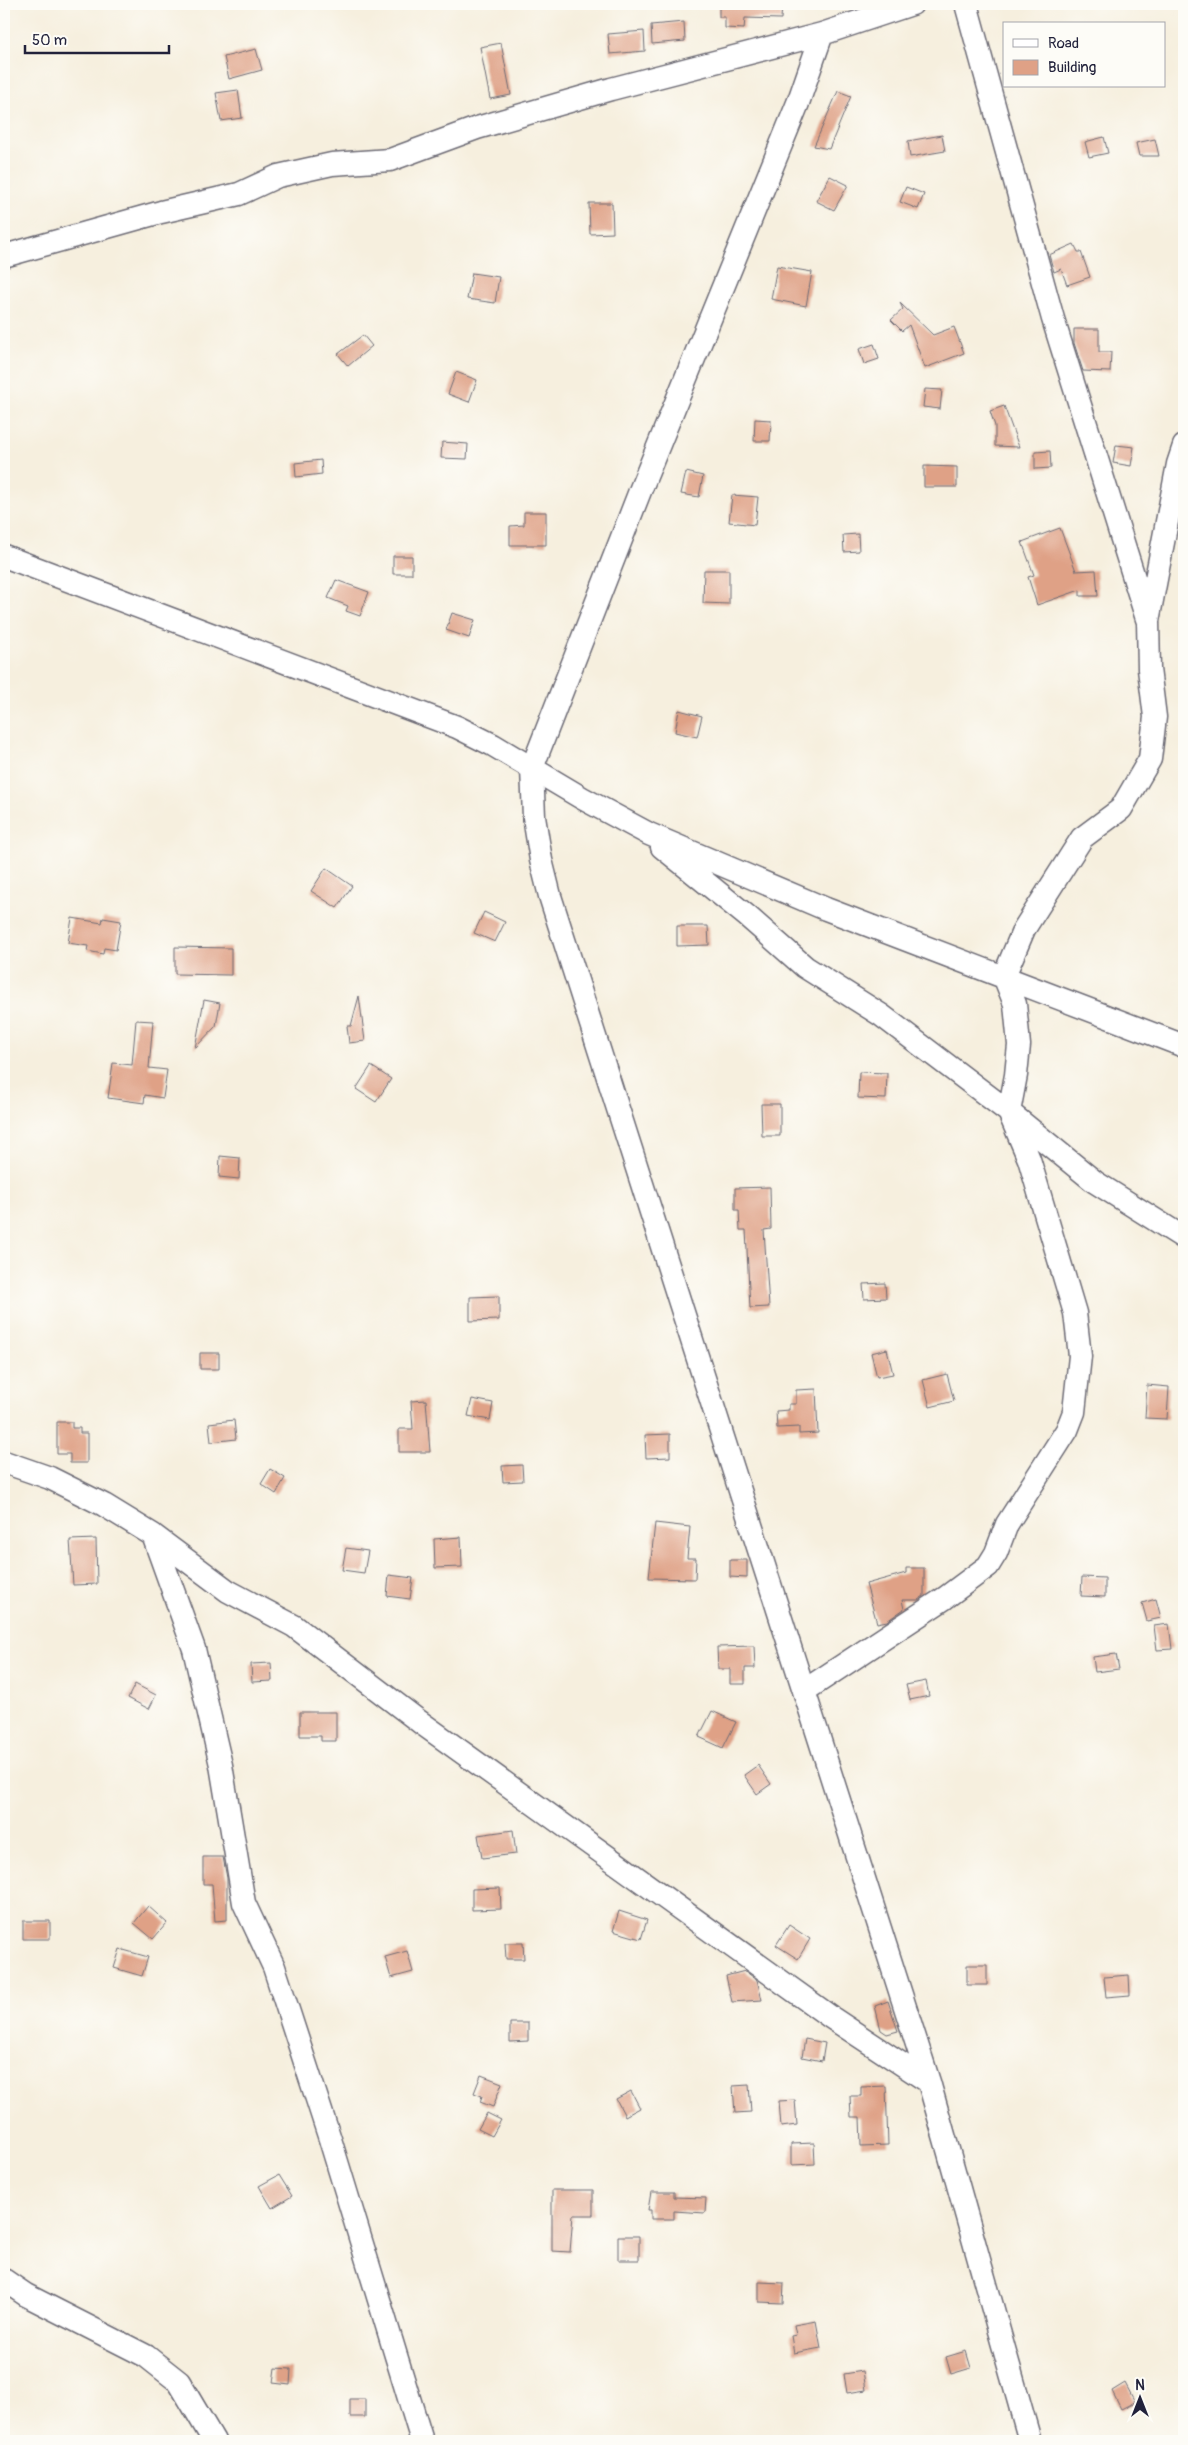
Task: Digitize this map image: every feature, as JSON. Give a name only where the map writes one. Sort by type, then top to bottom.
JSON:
[{"type":"street","points":[[4,256],[161,212],[239,194],[278,176],[332,164],[390,160],[477,128],[611,89],[822,34],[892,8],[912,4]]},
{"type":"street","points":[[804,1691],[945,1598],[988,1566],[996,1553],[1007,1524],[1067,1430],[1074,1412],[1080,1356],[1075,1312],[1029,1159],[1009,1112],[1019,1045],[1015,1004],[1004,976],[1024,929],[1082,838],[1122,808],[1150,759],[1155,717],[1148,621],[1053,319],[966,4]]},
{"type":"street","points":[[822,34],[798,103],[640,491],[532,768],[534,818],[541,860],[550,896],[929,2082],[1030,2441]]},
{"type":"street","points":[[1148,621],[1175,524],[1178,464],[1184,446]]},
{"type":"street","points":[[4,556],[457,727],[493,745],[649,834],[826,909],[1184,1046]]},
{"type":"street","points":[[649,834],[805,967],[881,1014],[1009,1112],[1095,1182],[1184,1238]]},
{"type":"street","points":[[4,1462],[50,1478],[104,1505],[153,1536],[228,1591],[294,1626],[428,1728],[794,1990],[929,2082]]},
{"type":"street","points":[[153,1536],[194,1649],[221,1765],[244,1903],[274,1967],[330,2139],[422,2441]]},
{"type":"street","points":[[4,2280],[26,2295],[146,2356],[179,2382],[214,2441]]},
{"type":"building","points":[[719,4],[782,4],[781,19],[745,18],[744,29],[725,28],[725,17],[719,17]]},
{"type":"building","points":[[684,22],[685,41],[652,44],[651,25]]},
{"type":"building","points":[[644,31],[645,51],[610,54],[608,34]]},
{"type":"building","points":[[501,43],[511,95],[490,99],[480,47]]},
{"type":"building","points":[[256,49],[262,70],[229,79],[224,57]]},
{"type":"building","points":[[238,90],[242,118],[221,121],[216,93]]},
{"type":"building","points":[[838,91],[851,96],[829,149],[814,146]]},
{"type":"building","points":[[942,135],[945,151],[910,157],[908,141]]},
{"type":"building","points":[[1104,137],[1108,153],[1089,157],[1085,142]]},
{"type":"building","points":[[1155,139],[1159,156],[1139,156],[1136,143]]},
{"type":"building","points":[[830,176],[848,185],[834,210],[816,201]]},
{"type":"building","points":[[906,187],[924,194],[918,209],[900,202]]},
{"type":"building","points":[[589,203],[612,203],[613,233],[590,234]]},
{"type":"building","points":[[1074,244],[1078,252],[1081,252],[1090,277],[1067,285],[1061,269],[1054,272],[1049,255]]},
{"type":"building","points":[[777,266],[812,272],[806,306],[771,299]]},
{"type":"building","points":[[472,273],[499,277],[495,303],[467,299]]},
{"type":"building","points":[[900,303],[933,335],[954,327],[964,353],[925,368],[909,325],[902,331],[891,320],[903,309]]},
{"type":"building","points":[[1074,329],[1099,329],[1099,352],[1111,352],[1110,372],[1083,371],[1074,343]]},
{"type":"building","points":[[363,335],[372,346],[348,366],[338,354]]},
{"type":"building","points":[[874,344],[879,359],[864,364],[859,349]]},
{"type":"building","points":[[456,372],[477,380],[469,402],[448,394]]},
{"type":"building","points":[[925,389],[942,390],[940,409],[923,407]]},
{"type":"building","points":[[1004,406],[1019,447],[995,446],[995,426],[990,411]]},
{"type":"building","points":[[755,419],[771,420],[770,441],[754,441]]},
{"type":"building","points":[[442,442],[468,444],[467,459],[441,458]]},
{"type":"building","points":[[1116,445],[1134,447],[1131,466],[1113,463]]},
{"type":"building","points":[[1050,451],[1051,468],[1035,469],[1035,452]]},
{"type":"building","points":[[321,460],[322,474],[296,477],[295,463]]},
{"type":"building","points":[[924,466],[957,467],[957,487],[924,487]]},
{"type":"building","points":[[686,472],[703,476],[699,497],[681,494]]},
{"type":"building","points":[[732,495],[758,497],[755,525],[729,522]]},
{"type":"building","points":[[524,512],[546,512],[546,545],[510,545],[510,526],[524,525]]},
{"type":"building","points":[[1060,528],[1076,571],[1096,570],[1098,596],[1080,596],[1080,590],[1037,605],[1028,577],[1034,575],[1022,542]]},
{"type":"building","points":[[858,534],[859,551],[844,552],[843,535]]},
{"type":"building","points":[[393,556],[412,556],[412,574],[393,574]]},
{"type":"building","points":[[704,570],[729,570],[729,604],[703,603]]},
{"type":"building","points":[[336,580],[369,592],[360,616],[346,611],[348,606],[328,598]]},
{"type":"building","points":[[452,613],[475,620],[469,638],[446,630]]},
{"type":"building","points":[[679,710],[702,716],[697,737],[675,732]]},
{"type":"building","points":[[326,868],[352,886],[337,908],[311,891]]},
{"type":"building","points":[[484,912],[505,922],[495,942],[474,933]]},
{"type":"building","points":[[72,918],[102,923],[103,918],[121,921],[116,950],[104,948],[103,954],[87,951],[88,946],[68,943]]},
{"type":"building","points":[[677,926],[708,926],[709,945],[677,946]]},
{"type":"building","points":[[175,947],[231,948],[231,975],[175,974]]},
{"type":"building","points":[[359,996],[365,1041],[349,1043],[347,1026],[351,1026]]},
{"type":"building","points":[[204,1000],[220,1003],[216,1026],[195,1048]]},
{"type":"building","points":[[136,1020],[153,1021],[149,1068],[167,1070],[163,1098],[145,1095],[144,1103],[108,1098],[113,1063],[132,1065]]},
{"type":"building","points":[[371,1066],[391,1079],[376,1102],[356,1089]]},
{"type":"building","points":[[859,1072],[887,1073],[886,1099],[858,1098]]},
{"type":"building","points":[[761,1104],[780,1104],[780,1136],[762,1136]]},
{"type":"building","points":[[220,1156],[240,1158],[239,1179],[219,1177]]},
{"type":"building","points":[[770,1187],[771,1229],[764,1230],[769,1307],[750,1308],[746,1230],[740,1230],[739,1210],[735,1210],[735,1188]]},
{"type":"building","points":[[885,1283],[886,1298],[864,1299],[863,1284]]},
{"type":"building","points":[[499,1296],[499,1320],[470,1321],[470,1297]]},
{"type":"building","points":[[887,1349],[893,1374],[877,1377],[871,1353]]},
{"type":"building","points":[[200,1353],[219,1353],[219,1369],[200,1369]]},
{"type":"building","points":[[947,1374],[954,1401],[930,1407],[923,1380]]},
{"type":"building","points":[[1147,1385],[1169,1387],[1167,1419],[1145,1418]]},
{"type":"building","points":[[816,1389],[818,1433],[799,1434],[799,1427],[777,1428],[776,1411],[789,1410],[789,1404],[796,1404],[796,1390]]},
{"type":"building","points":[[472,1399],[493,1403],[490,1420],[468,1416]]},
{"type":"building","points":[[426,1400],[430,1452],[399,1452],[399,1429],[413,1429],[411,1401]]},
{"type":"building","points":[[234,1420],[236,1439],[211,1442],[209,1423]]},
{"type":"building","points":[[57,1422],[72,1422],[72,1428],[80,1428],[80,1433],[87,1433],[87,1463],[70,1463],[70,1454],[57,1454]]},
{"type":"building","points":[[670,1434],[670,1457],[646,1458],[645,1435]]},
{"type":"building","points":[[522,1465],[523,1481],[503,1482],[502,1466]]},
{"type":"building","points":[[270,1469],[285,1478],[276,1494],[261,1484]]},
{"type":"building","points":[[655,1523],[690,1527],[687,1558],[696,1558],[695,1579],[649,1578]]},
{"type":"building","points":[[461,1537],[462,1567],[435,1568],[434,1539]]},
{"type":"building","points":[[96,1539],[97,1584],[73,1585],[70,1540]]},
{"type":"building","points":[[346,1548],[368,1551],[364,1573],[342,1570]]},
{"type":"building","points":[[730,1560],[747,1560],[747,1578],[730,1577]]},
{"type":"building","points":[[906,1568],[924,1568],[924,1596],[918,1600],[902,1600],[904,1609],[887,1621],[877,1623],[866,1584],[906,1573]]},
{"type":"building","points":[[389,1575],[413,1578],[410,1599],[387,1596]]},
{"type":"building","points":[[1082,1577],[1105,1578],[1105,1597],[1081,1596]]},
{"type":"building","points":[[1156,1599],[1161,1618],[1147,1621],[1142,1603]]},
{"type":"building","points":[[1169,1624],[1172,1649],[1157,1650],[1154,1626]]},
{"type":"building","points":[[754,1646],[755,1668],[745,1668],[745,1684],[730,1684],[730,1669],[718,1669],[717,1647]]},
{"type":"building","points":[[1116,1654],[1119,1669],[1095,1672],[1093,1657]]},
{"type":"building","points":[[271,1663],[272,1681],[252,1682],[251,1664]]},
{"type":"building","points":[[926,1681],[929,1696],[910,1700],[906,1685]]},
{"type":"building","points":[[135,1684],[156,1695],[149,1709],[128,1698]]},
{"type":"building","points":[[712,1711],[736,1722],[723,1748],[699,1737]]},
{"type":"building","points":[[300,1712],[336,1712],[336,1741],[321,1741],[321,1736],[300,1736]]},
{"type":"building","points":[[758,1765],[771,1784],[757,1794],[744,1775]]},
{"type":"building","points":[[513,1830],[516,1854],[482,1858],[478,1835]]},
{"type":"building","points":[[203,1857],[223,1857],[227,1878],[227,1920],[215,1921],[212,1884],[203,1884]]},
{"type":"building","points":[[500,1888],[501,1909],[472,1910],[472,1889]]},
{"type":"building","points":[[148,1906],[167,1923],[153,1939],[134,1923]]},
{"type":"building","points":[[619,1911],[647,1920],[641,1939],[613,1931]]},
{"type":"building","points":[[23,1921],[50,1921],[50,1939],[23,1939]]},
{"type":"building","points":[[789,1925],[810,1939],[798,1959],[776,1945]]},
{"type":"building","points":[[505,1943],[523,1943],[524,1959],[506,1959]]},
{"type":"building","points":[[120,1949],[148,1957],[142,1976],[114,1968]]},
{"type":"building","points":[[407,1951],[413,1972],[391,1978],[385,1957]]},
{"type":"building","points":[[967,1965],[987,1965],[987,1985],[967,1985]]},
{"type":"building","points":[[745,1971],[757,1980],[762,2000],[732,2002],[726,1976]]},
{"type":"building","points":[[1129,1975],[1130,1995],[1106,1997],[1104,1977]]},
{"type":"building","points":[[888,2001],[898,2031],[887,2034],[881,2030],[875,2006]]},
{"type":"building","points":[[510,2023],[528,2023],[528,2041],[510,2042]]},
{"type":"building","points":[[805,2039],[825,2043],[822,2061],[802,2057]]},
{"type":"building","points":[[481,2075],[502,2083],[493,2107],[480,2102],[482,2096],[474,2093]]},
{"type":"building","points":[[749,2085],[751,2112],[735,2113],[733,2086]]},
{"type":"building","points":[[886,2086],[888,2145],[861,2146],[860,2117],[851,2117],[850,2096],[861,2096],[861,2087]]},
{"type":"building","points":[[631,2091],[640,2108],[625,2116],[616,2099]]},
{"type":"building","points":[[795,2100],[797,2125],[781,2127],[779,2101]]},
{"type":"building","points":[[487,2113],[501,2120],[492,2136],[478,2129]]},
{"type":"building","points":[[814,2143],[815,2164],[791,2165],[791,2144]]},
{"type":"building","points":[[279,2175],[292,2196],[272,2208],[259,2186]]},
{"type":"building","points":[[552,2190],[593,2190],[593,2215],[573,2215],[570,2252],[552,2251]]},
{"type":"building","points":[[651,2192],[674,2192],[674,2197],[706,2198],[705,2213],[674,2211],[674,2219],[651,2219],[651,2210],[648,2210]]},
{"type":"building","points":[[618,2236],[639,2236],[639,2260],[618,2260]]},
{"type":"building","points":[[759,2282],[784,2283],[783,2303],[759,2302]]},
{"type":"building","points":[[816,2321],[821,2348],[794,2353],[791,2336],[796,2335],[794,2325]]},
{"type":"building","points":[[966,2351],[971,2368],[951,2374],[946,2357]]},
{"type":"building","points":[[275,2368],[291,2369],[290,2385],[273,2383]]},
{"type":"building","points":[[863,2371],[866,2390],[847,2393],[844,2374]]},
{"type":"building","points":[[1125,2383],[1135,2402],[1121,2409],[1112,2391]]},
{"type":"building","points":[[350,2399],[365,2399],[365,2417],[350,2417]]}]
